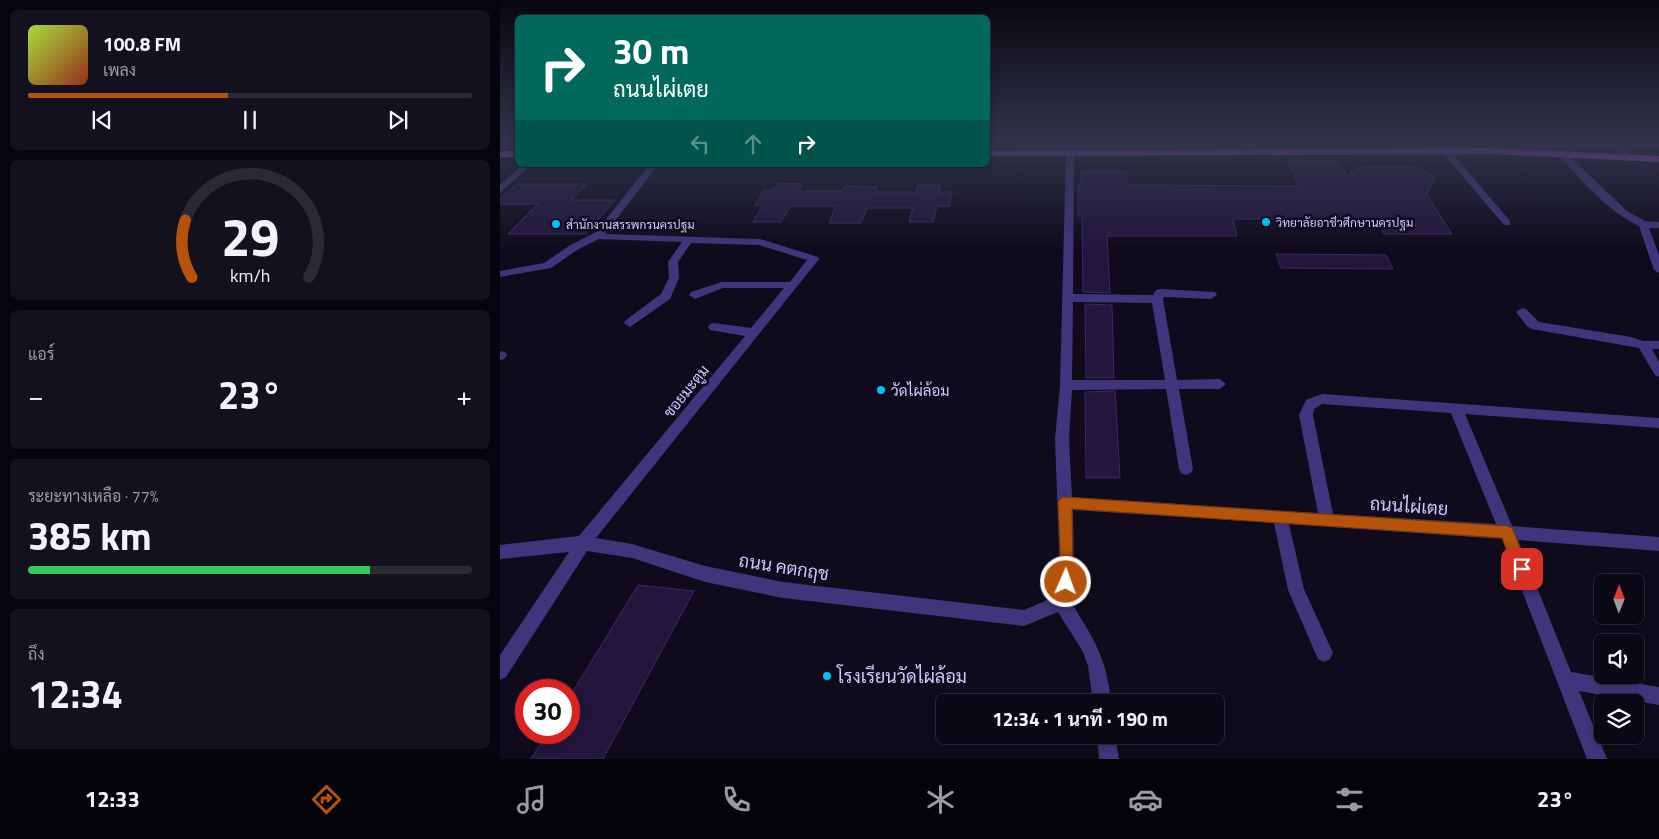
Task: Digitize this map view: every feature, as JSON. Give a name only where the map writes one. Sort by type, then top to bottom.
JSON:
[{"type":"street","points":[[500,190],[513,178]]},
{"type":"street","points":[[500,274],[547,266],[573,248],[600,234],[643,178]]},
{"type":"street","points":[[1075,178],[1062,439],[1067,556],[1066,582],[1061,602],[1090,647],[1097,666],[1101,694]]},
{"type":"street","points":[[1470,178],[1508,223]]},
{"type":"street","points":[[1586,178],[1598,190],[1643,224],[1659,225]]},
{"type":"street","points":[[1643,224],[1659,270]]},
{"type":"street","points":[[600,234],[600,236],[605,238],[687,242]]},
{"type":"street","points":[[630,323],[666,296],[674,278],[673,262],[687,242]]},
{"type":"street","name":"ซอยมะตูม","points":[[500,671],[583,543],[814,259],[760,242],[687,242]]},
{"type":"street","points":[[695,295],[722,285],[794,285]]},
{"type":"street","points":[[1186,469],[1157,299],[1160,293],[1211,295]]},
{"type":"street","points":[[1069,298],[1157,299]]},
{"type":"street","points":[[1522,312],[1531,324],[1536,326],[1631,341],[1643,346],[1659,345]]},
{"type":"street","points":[[714,327],[754,333]]},
{"type":"street","points":[[1643,346],[1659,372]]},
{"type":"street","points":[[1066,385],[1220,384]]},
{"type":"street","points":[[1327,521],[1306,414],[1307,406],[1312,401],[1322,399],[1659,423]]},
{"type":"street","points":[[1456,409],[1597,759]]},
{"type":"street","name":"ถนนไผ่เตย","points":[[1064,503],[1507,532],[1659,544]]},
{"type":"street","points":[[1280,518],[1296,590],[1324,653]]},
{"type":"street","name":"ถนน คตกฤช","points":[[500,552],[583,543],[632,551],[705,574],[783,590],[1024,618],[1061,602]]},
{"type":"street","points":[[1565,680],[1659,696]]},
{"type":"street","points":[[1107,744],[1109,759]]},
{"type":"building","points":[[1081,178],[1127,178],[1129,185],[1299,186],[1296,178],[1434,178],[1427,195],[1452,234],[1384,234],[1377,219],[1233,219],[1237,236],[1107,236],[1110,293],[1083,292],[1082,216],[1078,216],[1078,184],[1081,184]]},
{"type":"building","points":[[778,183],[802,184],[799,191],[842,191],[845,186],[877,187],[875,192],[916,192],[918,185],[940,185],[939,192],[952,192],[949,206],[937,206],[933,222],[909,222],[913,208],[867,208],[861,223],[829,223],[836,206],[791,206],[781,222],[753,222],[763,205],[755,205],[764,190],[774,190]]},
{"type":"building","points":[[516,184],[587,184],[571,200],[615,200],[586,234],[508,234],[538,204],[500,204],[500,199]]},
{"type":"building","points":[[1276,254],[1386,255],[1393,269],[1281,268]]},
{"type":"building","points":[[1085,304],[1112,305],[1114,378],[1086,378]]},
{"type":"building","points":[[1115,391],[1120,478],[1086,478],[1085,392]]},
{"type":"building","points":[[638,585],[694,591],[603,759],[531,759],[540,744],[580,744],[580,680]]},
{"type":"place","name":"วิทยาลัยอาชีวศึกษานครปฐม","points":[[1266,222]]},
{"type":"place","name":"สำนักงานสรรพกรนครปฐม","points":[[556,224]]},
{"type":"place","name":"วัดไผ่ล้อม","points":[[881,390]]},
{"type":"place","name":"โรงเรียนวัดไผ่ล้อม","points":[[827,676]]},
{"type":"route","points":[[1066,582],[1067,547],[1064,503],[1507,532],[1522,569]]}]
